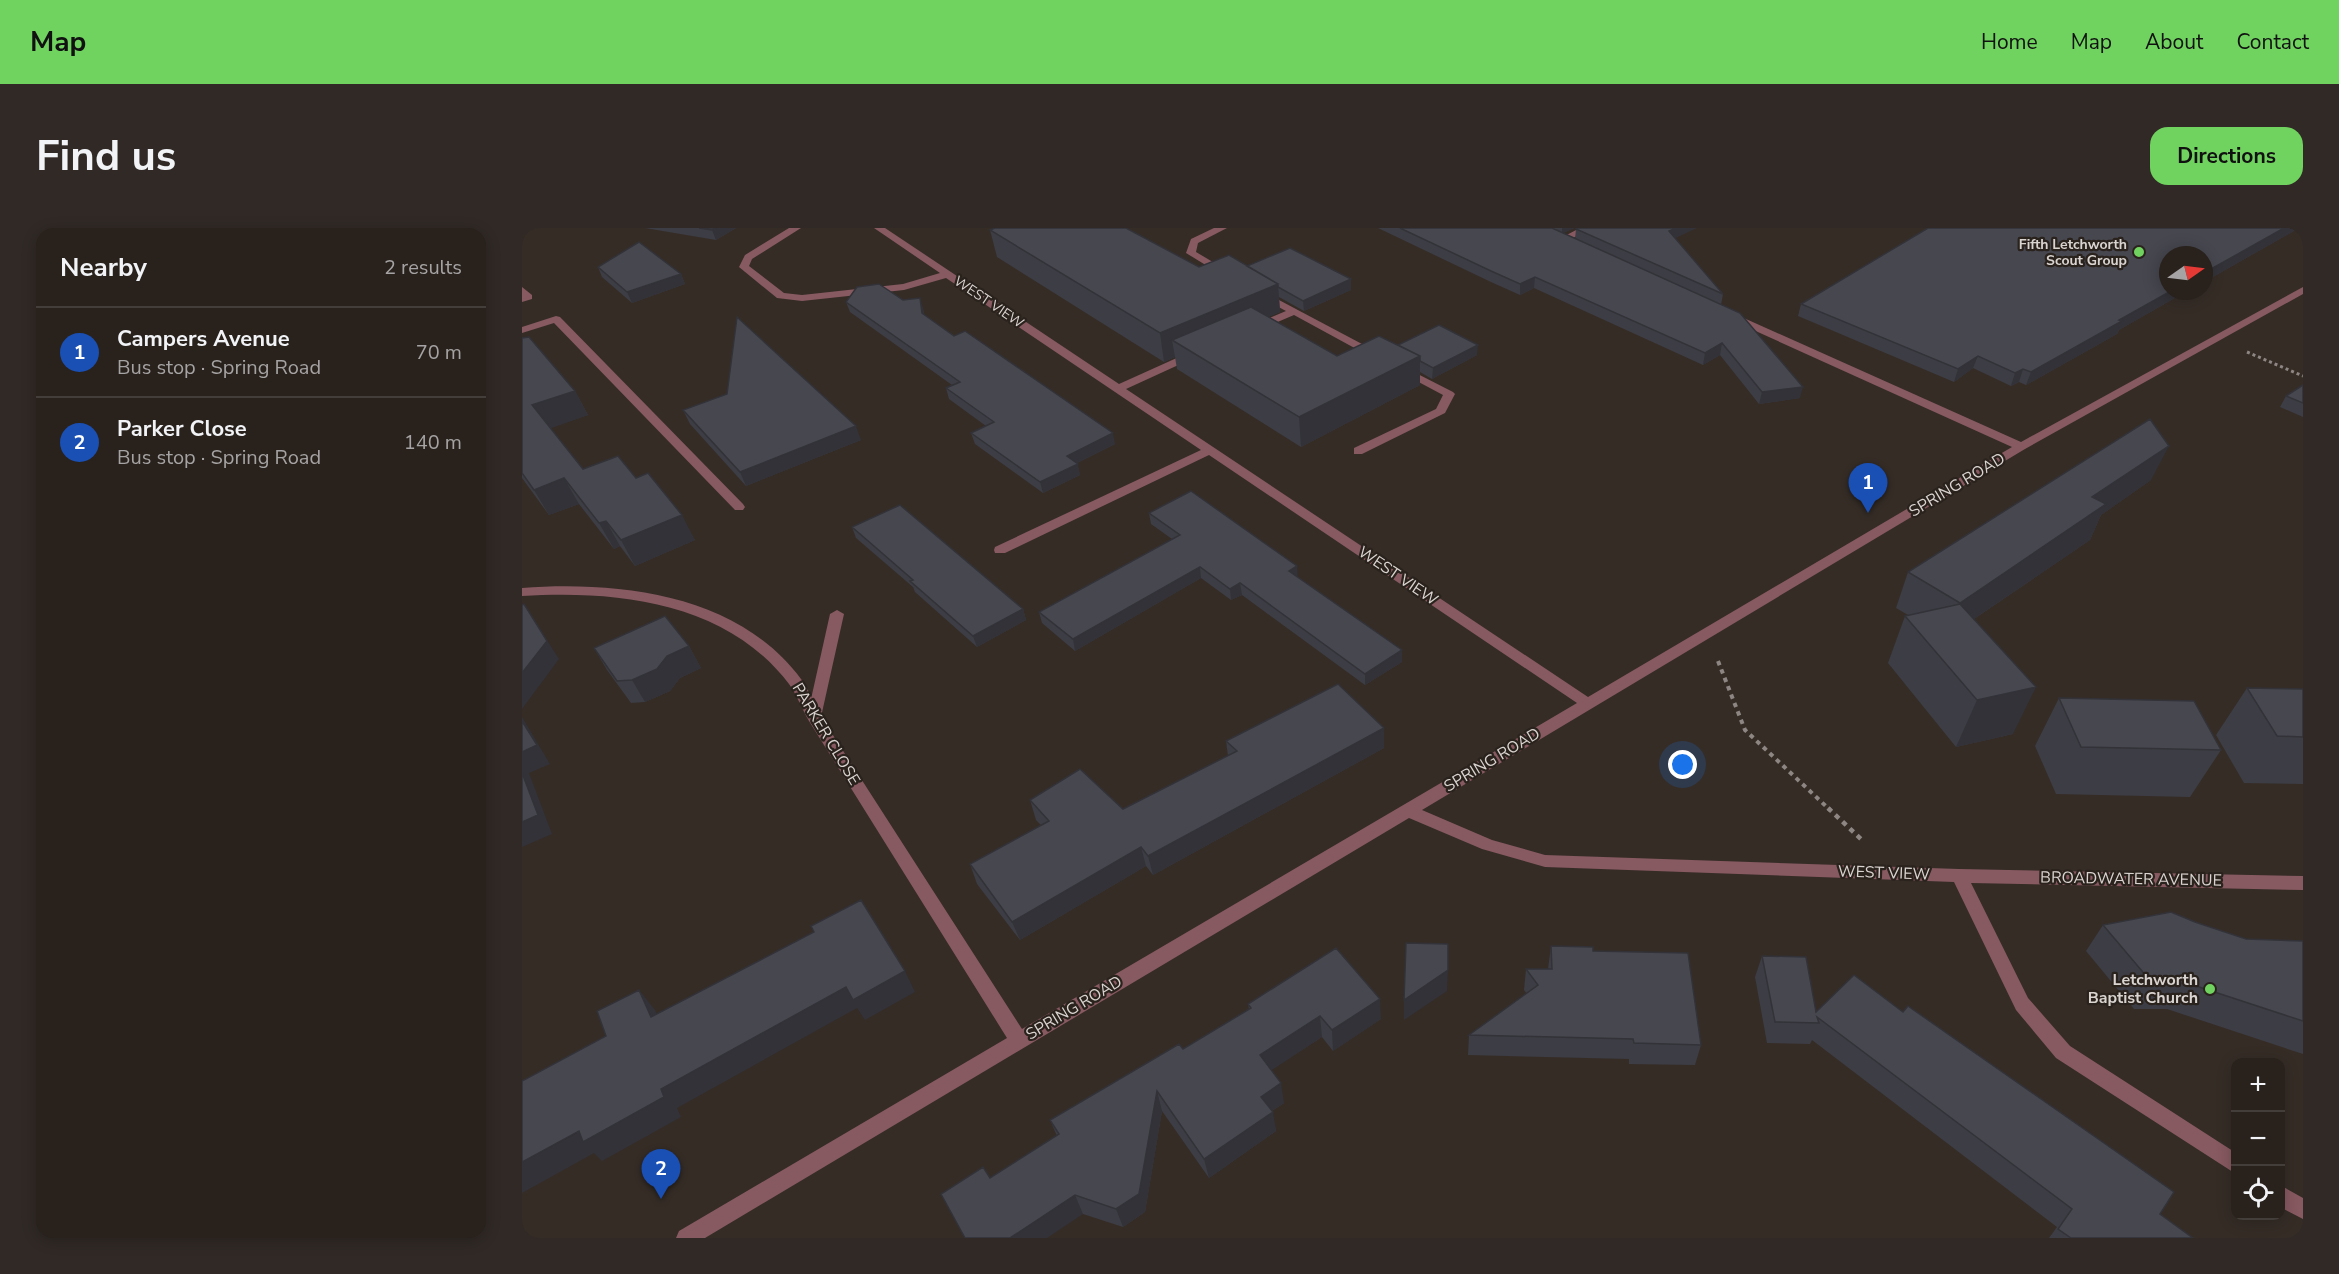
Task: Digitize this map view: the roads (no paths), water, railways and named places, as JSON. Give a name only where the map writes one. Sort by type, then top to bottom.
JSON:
[{"type":"street","name":"WEST VIEW","points":[[796,228],[747,257],[744,267],[781,296],[802,298],[904,287],[948,274]]},
{"type":"street","name":"WEST VIEW","points":[[879,228],[1587,703]]},
{"type":"street","points":[[1222,228],[1194,241],[1191,253],[1232,277]]},
{"type":"street","points":[[1573,245],[1558,238],[1588,228]]},
{"type":"street","points":[[1252,288],[1449,394],[1441,411],[1358,452]]},
{"type":"street","points":[[522,290],[528,297],[522,299]]},
{"type":"street","name":"SPRING ROAD","points":[[686,1238],[2021,447],[2303,291]]},
{"type":"street","points":[[1240,334],[1293,312]]},
{"type":"street","points":[[1726,314],[2021,447]]},
{"type":"street","points":[[522,330],[556,319],[739,507]]},
{"type":"street","points":[[1118,388],[1207,348]]},
{"type":"street","points":[[1000,550],[1210,450]]},
{"type":"street","name":"PARKER CLOSE","points":[[522,592],[603,591],[651,599],[695,610],[739,630],[768,652],[794,679],[814,717],[1019,1040]]},
{"type":"street","points":[[814,717],[837,614]]},
{"type":"street","name":"WEST VIEW","points":[[1406,810],[1488,845],[1545,861],[1959,876]]},
{"type":"street","points":[[1959,876],[2022,1004],[2063,1052],[2231,1162]]},
{"type":"street","name":"BROADWATER AVENUE","points":[[1959,876],[2303,883]]},
{"type":"street","points":[[2285,1198],[2303,1209]]},
{"type":"place","name":"Fifth Letchworth Scout Group","points":[[2139,252]]},
{"type":"place","name":"Campers Avenue","points":[[1868,513]]},
{"type":"place","name":"Letchworth Baptist Church","points":[[2210,989]]},
{"type":"place","name":"Parker Close","points":[[661,1199]]}]
